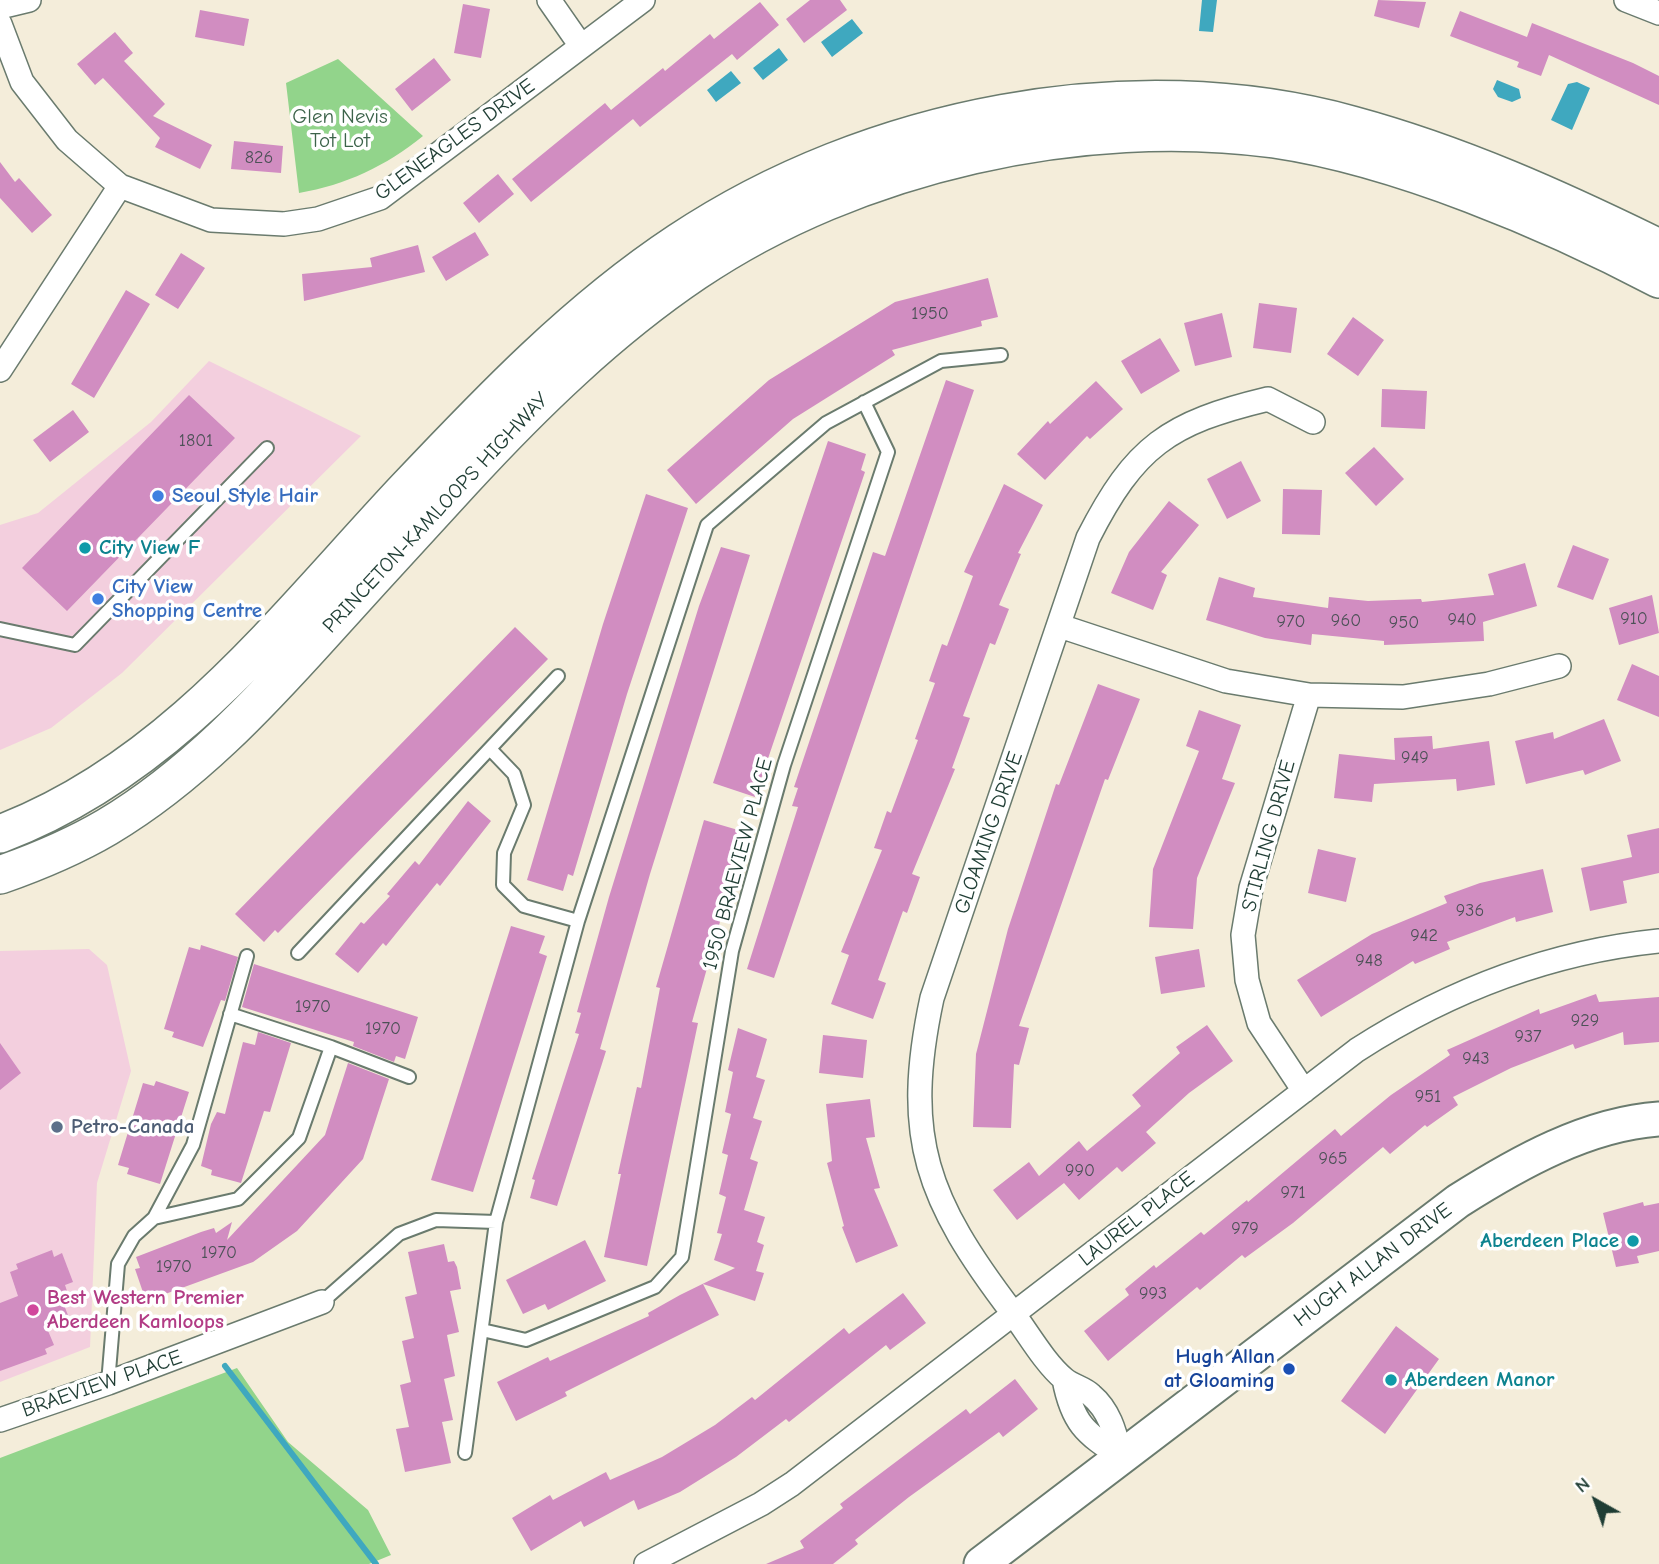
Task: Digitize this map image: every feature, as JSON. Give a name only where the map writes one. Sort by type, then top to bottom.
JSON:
[{"type":"main road","name":"PRINCETON-KAMLOOPS HIGHWAY","points":[[0,834],[33,821],[89,791],[138,759],[195,713],[260,648],[499,391],[602,299],[678,243],[762,192],[848,153],[979,118],[1048,107],[1135,100],[1232,105],[1347,123],[1408,142],[1540,191],[1659,248]]},
{"type":"main road","name":"PRINCETON-KAMLOOPS HIGHWAY","points":[[0,876],[48,858],[108,827],[160,791],[219,743],[515,424],[616,331],[696,271],[778,224],[862,187],[976,153],[1065,141],[1134,134],[1204,133],[1276,139],[1336,152],[1464,193],[1529,218],[1659,279]]},
{"type":"main road","name":"HUGH ALLAN DRIVE","points":[[981,1564],[1434,1219],[1500,1175],[1582,1137],[1614,1127],[1659,1119]]},
{"type":"street","points":[[0,8],[29,0]]},
{"type":"street","points":[[549,0],[581,47]]},
{"type":"street","name":"GLENEAGLES DRIVE","points":[[0,24],[22,82],[67,141],[120,186],[211,220],[284,224],[318,219],[380,198],[643,0]]},
{"type":"street","points":[[1626,0],[1659,13]]},
{"type":"street","points":[[0,370],[120,186]]},
{"type":"street","name":"GLOAMING DRIVE","points":[[1121,1455],[1092,1438],[1070,1410],[1064,1380],[956,1234],[937,1194],[924,1149],[918,1101],[921,1051],[932,998],[1088,538],[1110,496],[1139,458],[1171,433],[1214,412],[1268,399],[1312,422]]},
{"type":"street","points":[[1060,626],[1226,681],[1309,695],[1403,697],[1489,684],[1559,666]]},
{"type":"street","name":"STIRLING DRIVE","points":[[1304,1091],[1259,1023],[1247,980],[1243,935],[1251,888],[1309,695]]},
{"type":"street","name":"LAUREL PLACE","points":[[646,1564],[761,1504],[792,1484],[1304,1091],[1391,1028],[1463,991],[1572,955],[1659,941]]},
{"type":"street","name":"BRAEVIEW PLACE","points":[[0,1420],[108,1383],[322,1302]]},
{"type":"lane","points":[[465,1452],[496,1222],[578,921],[707,525],[826,423],[941,361],[1001,355]]},
{"type":"lane","name":"1950 BRAEVIEW PLACE","points":[[482,1330],[526,1340],[655,1287],[682,1257],[732,951],[784,765],[888,452],[864,402]]},
{"type":"lane","points":[[0,629],[75,645],[267,448]]},
{"type":"lane","points":[[298,953],[558,676]]},
{"type":"lane","points":[[490,748],[514,774],[524,805],[505,853],[503,885],[524,906],[578,921]]},
{"type":"lane","points":[[108,1383],[118,1264],[134,1236],[154,1218],[193,1145],[247,956]]},
{"type":"lane","points":[[230,1014],[331,1047],[409,1077]]},
{"type":"lane","points":[[154,1218],[238,1199],[299,1138],[331,1047]]},
{"type":"lane","points":[[322,1302],[399,1234],[436,1220],[496,1222]]},
{"type":"shaded area","name":"City View Shopping Centre","points":[[209,361],[361,436],[122,673],[51,728],[0,750],[0,525],[38,513],[151,422]]},
{"type":"shaded area","name":"Petro-Canada","points":[[89,949],[107,965],[131,1071],[97,1183],[90,1347],[0,1382],[0,951]]},
{"type":"green space","name":"Glen Nevis Tot Lot","points":[[338,59],[423,136],[365,173],[333,185],[299,193],[286,83]]},
{"type":"green space","points":[[237,1368],[288,1442],[368,1510],[391,1555],[369,1564],[0,1564],[0,1458]]},
{"type":"water","points":[[1202,0],[1217,0],[1213,32],[1199,31]]},
{"type":"water","points":[[852,19],[863,33],[832,57],[821,42]]},
{"type":"water","points":[[779,48],[788,60],[763,80],[753,68]]},
{"type":"water","points":[[731,71],[741,83],[716,102],[707,90]]},
{"type":"water","points":[[1497,80],[1519,89],[1521,98],[1512,102],[1498,97],[1493,89]]},
{"type":"water","points":[[1577,82],[1590,88],[1572,130],[1551,120],[1568,84]]},
{"type":"building","points":[[810,0],[840,0],[847,10],[804,43],[786,19]]},
{"type":"building","points":[[1378,0],[1426,2],[1419,28],[1374,16]]},
{"type":"building","points":[[760,2],[779,25],[737,60],[732,54],[640,127],[633,119],[531,202],[512,179],[605,103],[611,110],[663,68],[665,71],[710,34],[714,39]]},
{"type":"building","points":[[463,4],[490,9],[481,58],[454,53]]},
{"type":"building","points":[[200,10],[249,19],[244,46],[195,37]]},
{"type":"building","points":[[1460,11],[1527,37],[1532,23],[1633,63],[1659,76],[1659,105],[1549,55],[1541,76],[1517,67],[1519,62],[1450,36]]},
{"type":"building","points":[[115,32],[133,53],[124,61],[165,104],[153,116],[212,145],[200,169],[155,147],[160,138],[103,78],[95,85],[77,64]]},
{"type":"building","points":[[434,58],[451,80],[412,111],[395,89]]},
{"type":"building","points":[[234,141],[283,146],[281,173],[231,169]]},
{"type":"building","points":[[0,162],[15,182],[19,178],[52,215],[32,233],[0,198]]},
{"type":"building","points":[[498,174],[514,194],[479,223],[463,203]]},
{"type":"building","points":[[475,232],[489,255],[446,281],[432,257]]},
{"type":"building","points":[[418,245],[425,272],[304,301],[302,274],[372,267],[370,258]]},
{"type":"building","points":[[181,253],[205,268],[178,309],[155,295]]},
{"type":"building","points":[[988,278],[998,317],[981,321],[982,326],[892,350],[895,355],[793,419],[696,504],[667,470],[769,380],[895,302]]},
{"type":"building","points":[[126,290],[150,304],[94,398],[71,384]]},
{"type":"building","points":[[1259,303],[1297,308],[1291,353],[1253,348]]},
{"type":"building","points":[[1222,313],[1232,357],[1195,366],[1184,323]]},
{"type":"building","points":[[1353,317],[1384,340],[1358,376],[1327,354]]},
{"type":"building","points":[[1160,338],[1180,371],[1141,394],[1121,361]]},
{"type":"building","points":[[946,380],[974,390],[774,978],[747,969],[798,807],[792,806],[798,788],[794,787],[873,552],[885,556]]},
{"type":"building","points":[[1096,381],[1123,409],[1090,439],[1087,436],[1045,480],[1017,454],[1048,421],[1050,424]]},
{"type":"building","points":[[1382,389],[1427,391],[1425,429],[1381,427]]},
{"type":"building","points":[[189,395],[235,438],[67,611],[22,568]]},
{"type":"building","points":[[73,410],[89,432],[50,462],[33,440]]},
{"type":"building","points":[[828,441],[866,454],[861,470],[865,472],[755,797],[713,783]]},
{"type":"building","points":[[1374,447],[1404,479],[1376,506],[1345,473]]},
{"type":"building","points":[[1241,461],[1261,501],[1227,519],[1207,479]]},
{"type":"building","points":[[1004,484],[1043,505],[1018,553],[1021,554],[999,605],[1009,609],[995,645],[990,643],[963,716],[970,718],[952,768],[955,769],[912,874],[920,877],[907,913],[903,911],[878,980],[886,983],[873,1019],[831,1004],[849,955],[841,952],[882,850],[874,848],[887,811],[891,813],[918,740],[915,739],[935,683],[929,681],[942,644],[947,646],[973,576],[964,572]]},
{"type":"building","points":[[1283,489],[1322,490],[1320,535],[1282,534]]},
{"type":"building","points":[[646,494],[688,508],[627,694],[573,876],[568,874],[563,891],[527,880],[603,624]]},
{"type":"building","points":[[1169,501],[1199,525],[1161,572],[1167,575],[1153,610],[1111,593],[1129,552]]},
{"type":"building","points":[[1573,545],[1609,559],[1593,600],[1557,587]]},
{"type":"building","points":[[721,547],[750,555],[650,874],[600,1049],[606,1051],[557,1206],[530,1198],[535,1180],[532,1179],[579,1034],[575,1033],[581,1013],[577,1012],[609,897],[699,606]]},
{"type":"building","points":[[1525,563],[1537,606],[1483,622],[1484,641],[1384,645],[1384,641],[1312,634],[1311,645],[1265,638],[1206,620],[1219,577],[1255,588],[1253,597],[1328,608],[1329,597],[1368,601],[1421,599],[1422,602],[1494,595],[1488,574]]},
{"type":"building","points":[[1652,595],[1659,633],[1619,645],[1609,608]]},
{"type":"building","points":[[515,627],[548,659],[278,933],[275,930],[264,942],[235,914]]},
{"type":"building","points":[[1632,664],[1659,676],[1659,717],[1617,700]]},
{"type":"building","points":[[1098,684],[1140,699],[1108,780],[1105,779],[1019,1026],[1029,1028],[1019,1065],[1014,1064],[1011,1128],[973,1127],[976,1054],[1008,929],[1056,784],[1059,785]]},
{"type":"building","points":[[1199,710],[1241,725],[1222,779],[1235,783],[1197,878],[1193,929],[1149,927],[1153,869],[1199,751],[1186,746]]},
{"type":"building","points":[[1604,719],[1621,761],[1585,775],[1583,770],[1526,784],[1515,741],[1553,732],[1554,739]]},
{"type":"building","points":[[1432,736],[1433,749],[1489,741],[1495,785],[1457,791],[1456,779],[1374,784],[1372,802],[1334,798],[1339,754],[1395,760],[1394,738]]},
{"type":"building","points":[[468,801],[491,821],[440,886],[437,883],[386,946],[383,943],[358,973],[335,954],[361,922],[364,924],[390,896],[387,894],[415,861],[419,865]]},
{"type":"building","points":[[704,820],[738,830],[733,848],[740,850],[692,1022],[698,1023],[647,1266],[604,1257],[637,1087],[641,1088],[660,988],[656,987]]},
{"type":"building","points":[[1659,828],[1659,873],[1623,881],[1627,903],[1590,911],[1581,868],[1632,857],[1627,835]]},
{"type":"building","points":[[1318,849],[1356,858],[1346,902],[1308,893]]},
{"type":"building","points":[[1543,869],[1553,912],[1516,922],[1515,917],[1447,942],[1450,949],[1415,964],[1413,961],[1321,1017],[1297,980],[1372,934],[1447,903],[1444,896],[1480,883]]},
{"type":"building","points":[[511,926],[545,936],[539,953],[547,956],[473,1192],[431,1180]]},
{"type":"building","points":[[201,945],[238,957],[225,1001],[221,1000],[203,1047],[172,1037],[174,1032],[164,1029],[189,947],[200,950]]},
{"type":"building","points":[[1199,949],[1205,987],[1161,994],[1155,957]]},
{"type":"building","points":[[254,964],[418,1017],[405,1059],[396,1056],[394,1062],[353,1046],[354,1042],[242,1007]]},
{"type":"building","points":[[1596,994],[1599,1002],[1659,997],[1659,1042],[1624,1045],[1623,1032],[1575,1049],[1573,1044],[1511,1068],[1453,1097],[1458,1105],[1427,1127],[1425,1125],[1390,1154],[1383,1147],[1293,1223],[1245,1258],[1242,1255],[1200,1290],[1197,1287],[1108,1361],[1084,1331],[1129,1295],[1125,1289],[1154,1265],[1156,1268],[1201,1232],[1204,1235],[1247,1200],[1248,1202],[1335,1129],[1341,1136],[1391,1095],[1450,1055],[1447,1050],[1539,1009],[1540,1014]]},
{"type":"building","points":[[1207,1025],[1233,1061],[1189,1093],[1146,1132],[1156,1143],[1122,1172],[1117,1167],[1079,1200],[1064,1183],[1017,1220],[993,1190],[1029,1162],[1039,1176],[1079,1141],[1087,1151],[1141,1106],[1132,1095],[1180,1053],[1176,1047]]},
{"type":"building","points":[[738,1028],[767,1039],[756,1077],[765,1080],[753,1118],[762,1121],[750,1159],[758,1162],[744,1210],[765,1217],[757,1242],[764,1245],[756,1271],[764,1273],[755,1301],[703,1284],[719,1315],[565,1392],[567,1396],[516,1421],[497,1382],[548,1357],[550,1361],[649,1316],[648,1313],[680,1295],[735,1268],[714,1260],[722,1234],[717,1233],[726,1197],[719,1194],[728,1155],[722,1153],[731,1114],[725,1112],[733,1072],[728,1070]]},
{"type":"building","points":[[258,1032],[291,1043],[270,1112],[264,1111],[241,1183],[211,1175],[212,1170],[201,1166],[211,1124],[217,1112],[225,1114],[243,1042],[255,1045]]},
{"type":"building","points":[[823,1035],[867,1040],[863,1078],[819,1073]]},
{"type":"building","points":[[0,1043],[21,1073],[0,1090]]},
{"type":"building","points":[[348,1063],[389,1079],[363,1159],[297,1231],[253,1262],[146,1301],[135,1269],[140,1268],[136,1257],[214,1228],[216,1233],[232,1222],[227,1240],[325,1135]]},
{"type":"building","points":[[156,1081],[189,1092],[160,1184],[127,1174],[129,1168],[118,1165],[143,1083],[154,1086]]},
{"type":"building","points":[[870,1099],[875,1137],[866,1138],[880,1188],[874,1189],[898,1246],[856,1263],[842,1227],[844,1226],[827,1163],[832,1161],[826,1104]]},
{"type":"building","name":"Aberdeen Place","points":[[1643,1202],[1644,1206],[1659,1203],[1659,1251],[1637,1256],[1639,1263],[1616,1267],[1603,1213]]},
{"type":"building","points":[[585,1240],[606,1281],[548,1310],[545,1304],[523,1314],[506,1280]]},
{"type":"building","points":[[444,1244],[448,1262],[454,1261],[457,1267],[461,1289],[450,1291],[459,1332],[447,1335],[455,1376],[444,1379],[453,1420],[442,1422],[451,1463],[405,1472],[396,1429],[409,1427],[400,1385],[411,1382],[402,1341],[414,1338],[405,1297],[417,1294],[408,1252]]},
{"type":"building","name":"Best Western Premier Aberdeen Kamloops","points":[[52,1250],[54,1257],[62,1253],[73,1282],[65,1285],[68,1294],[61,1297],[69,1318],[46,1326],[54,1345],[45,1349],[47,1354],[0,1371],[0,1303],[18,1296],[10,1272],[18,1269],[16,1264]]},
{"type":"building","points":[[903,1293],[926,1323],[890,1350],[886,1345],[789,1422],[786,1419],[736,1457],[680,1492],[638,1510],[634,1500],[584,1527],[581,1521],[531,1551],[512,1518],[550,1495],[553,1500],[606,1472],[610,1480],[662,1457],[715,1425],[752,1397],[755,1400],[844,1328],[849,1334]]},
{"type":"building","name":"Aberdeen Manor","points":[[1396,1326],[1439,1359],[1385,1434],[1341,1401]]},
{"type":"building","points":[[1015,1379],[1038,1409],[1003,1437],[999,1432],[909,1497],[855,1540],[858,1544],[833,1564],[766,1564],[804,1548],[800,1541],[843,1508],[840,1504],[966,1409],[970,1414]]},
{"type":"waterway","points":[[225,1366],[376,1564]]},
{"type":"place","name":"Seoul Style Hair","points":[[158,496]]},
{"type":"place","name":"City View F","points":[[85,548]]},
{"type":"place","name":"City View Shopping Centre","points":[[98,599]]},
{"type":"place","name":"Petro-Canada","points":[[57,1127]]},
{"type":"place","name":"Aberdeen Place","points":[[1633,1241]]},
{"type":"place","name":"Best Western Premier Aberdeen Kamloops","points":[[33,1310]]},
{"type":"place","name":"Hugh Allan at Gloaming","points":[[1289,1369]]},
{"type":"place","name":"Aberdeen Manor","points":[[1391,1380]]}]
